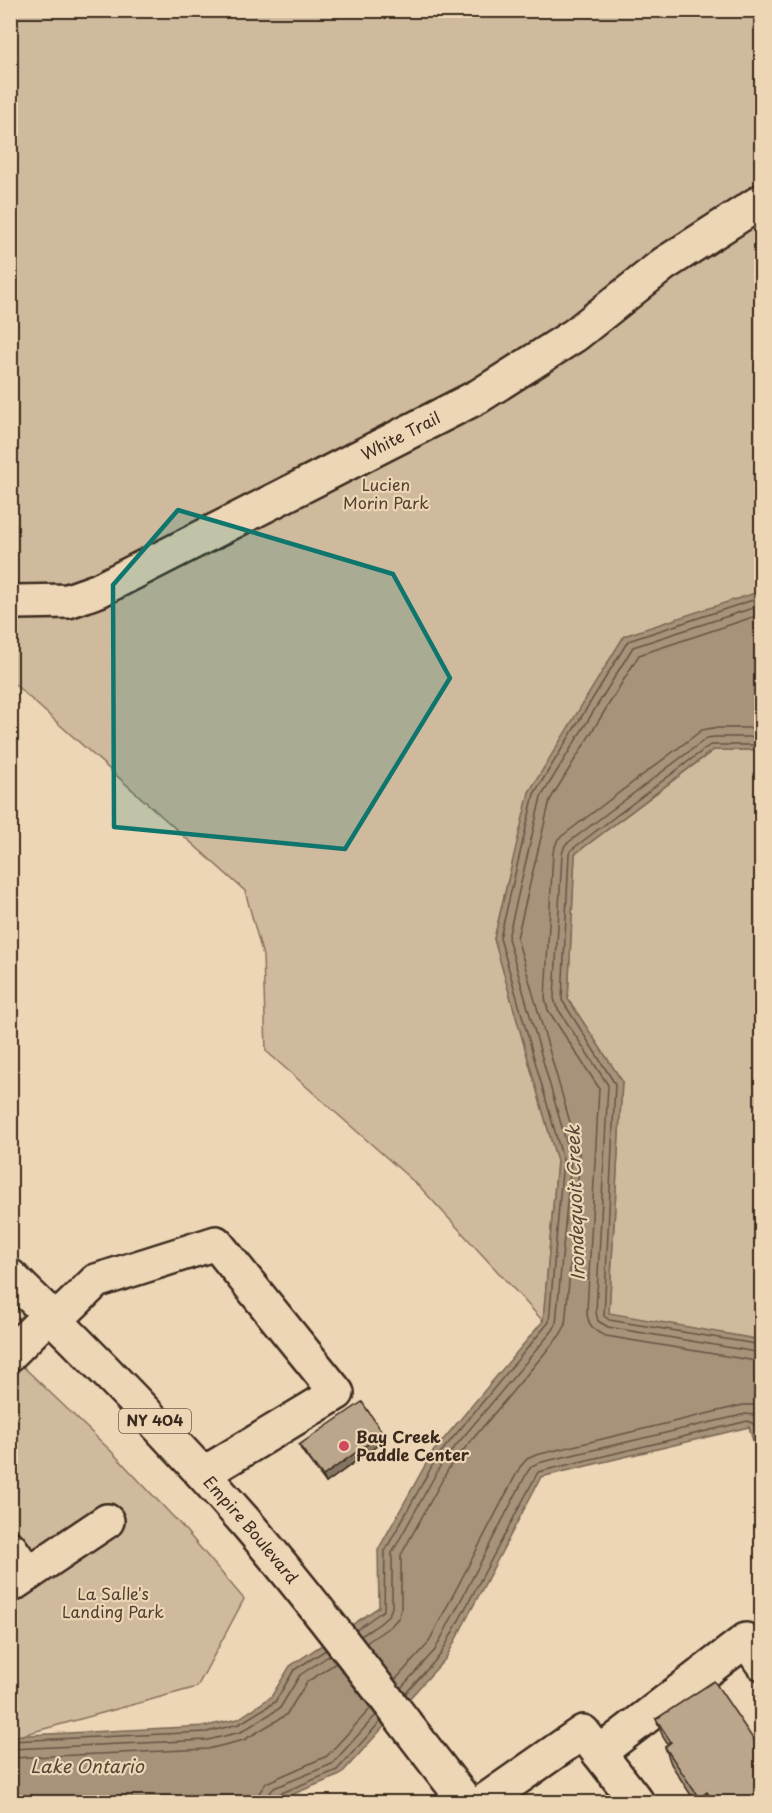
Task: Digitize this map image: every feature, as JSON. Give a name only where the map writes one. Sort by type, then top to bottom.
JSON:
[{"type":"main road","name":"White Trail","points":[[10,600],[18,602],[68,601],[99,590],[479,396],[575,335],[664,264],[762,201]]},
{"type":"main road","points":[[10,1354],[96,1281],[216,1243],[337,1393],[203,1474]]},
{"type":"main road","name":"Empire Boulevard","points":[[10,1276],[134,1398],[203,1474],[289,1575],[466,1803]]},
{"type":"main road","points":[[16,1569],[107,1521]]},
{"type":"main road","points":[[599,1753],[746,1640],[762,1663]]},
{"type":"main road","points":[[483,1803],[583,1732],[637,1803]]},
{"type":"path","points":[[10,18],[14,10]]},
{"type":"highlighted area","points":[[178,510],[393,574],[450,678],[345,849],[114,827],[113,585]]},
{"type":"green space","name":"Lucien Morin Park","points":[[11,11],[761,11],[761,714],[510,871],[494,939],[557,1161],[543,1321],[421,1188],[266,1051],[263,956],[245,891],[11,681]]},
{"type":"green space","points":[[714,750],[761,750],[761,1340],[609,1314],[622,1081],[568,999],[575,854]]},
{"type":"green space","name":"La Salle's Landing Park","points":[[10,1354],[111,1451],[181,1525],[244,1599],[197,1687],[11,1738]]},
{"type":"water","points":[[761,591],[761,750],[713,750],[575,854],[568,999],[622,1081],[609,1313],[761,1340],[761,1469],[749,1427],[541,1477],[446,1658],[340,1775],[274,1802],[11,1802],[10,1736],[206,1726],[238,1719],[271,1697],[290,1666],[379,1607],[378,1550],[432,1453],[543,1321],[557,1161],[494,939],[529,792],[624,636]]},
{"type":"building","name":"Bay Creek Paddle Center","points":[[362,1402],[383,1433],[323,1476],[299,1445]]},
{"type":"building","points":[[714,1681],[762,1752],[762,1798],[755,1803],[714,1803],[707,1792],[699,1798],[665,1747],[671,1742],[656,1719]]},
{"type":"place","name":"Bay Creek Paddle Center","points":[[344,1446]]},
{"type":"water label","name":"Irondequoit Creek","points":[[576,1203]]},
{"type":"water label","name":"Lake Ontario","points":[[87,1767]]}]
